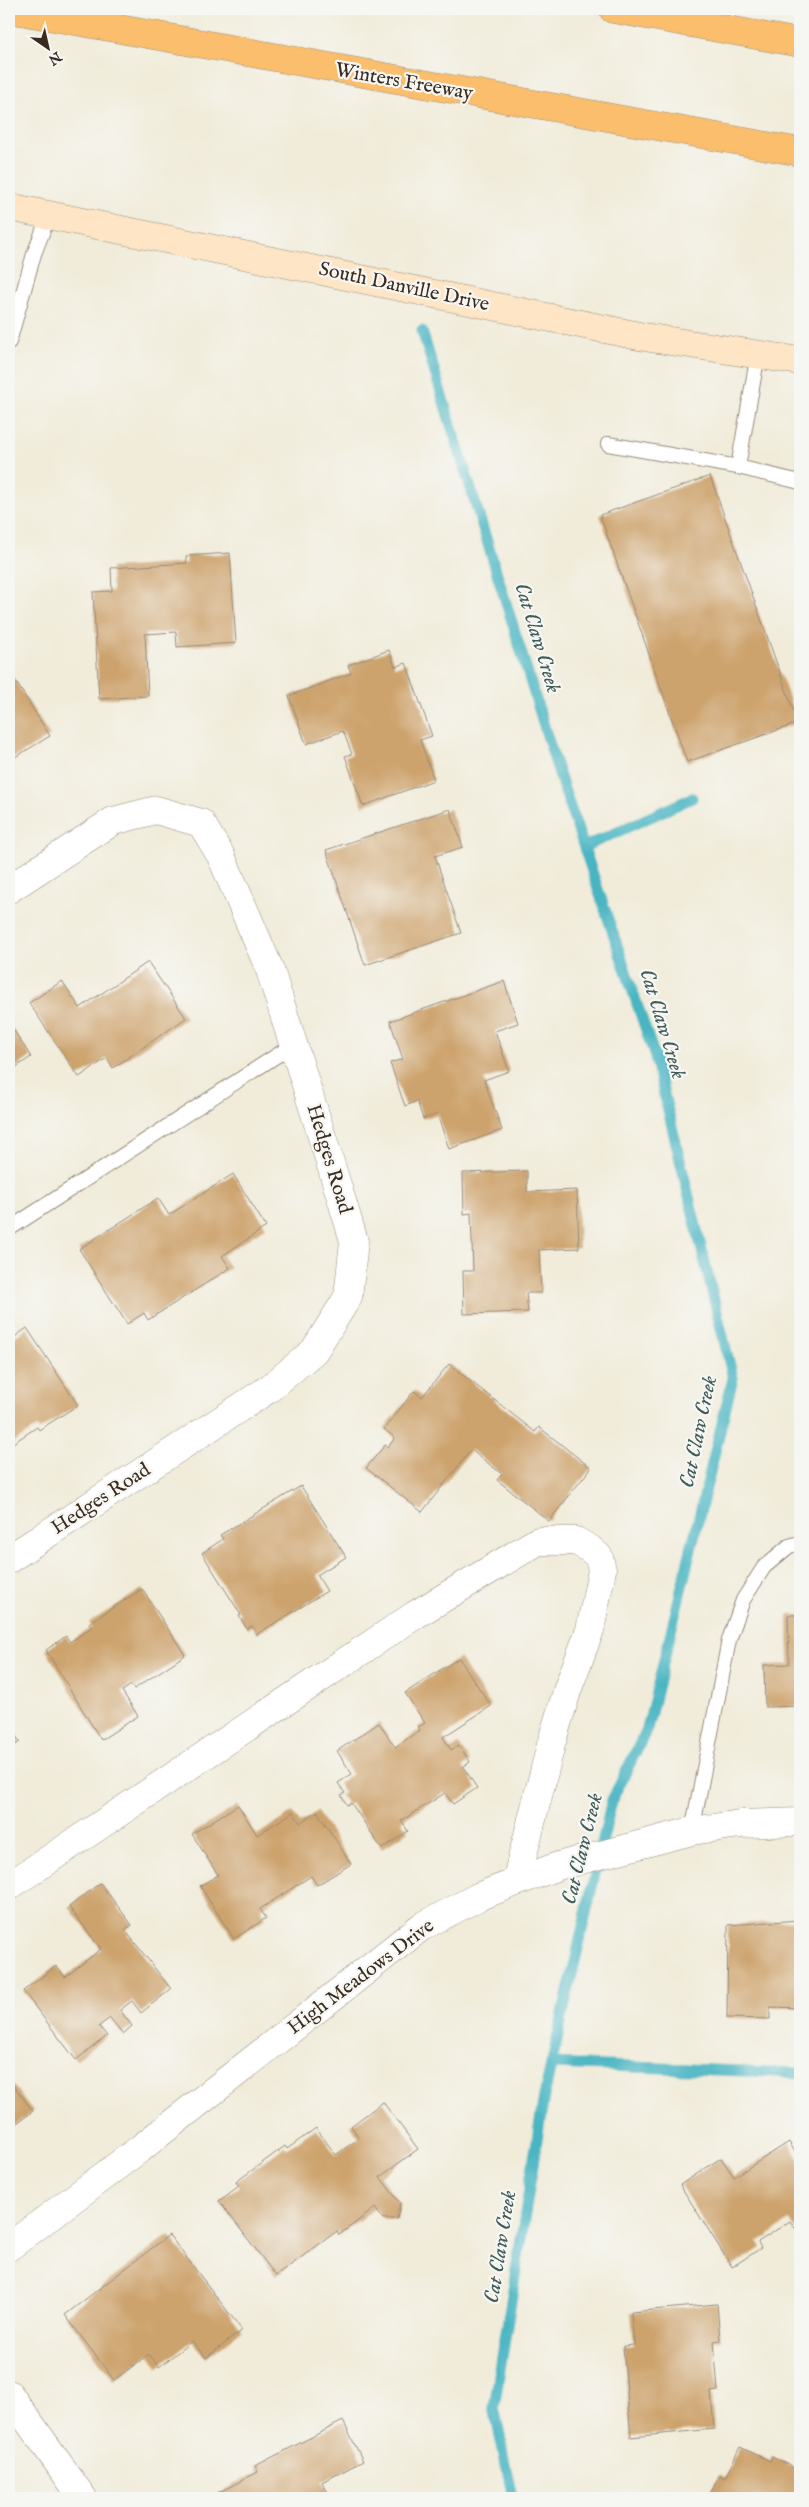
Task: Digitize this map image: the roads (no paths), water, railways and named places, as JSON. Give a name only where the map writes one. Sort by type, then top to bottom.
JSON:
[{"type":"highway","points":[[613,9],[800,41]]},
{"type":"highway","points":[[695,9],[800,41]]},
{"type":"highway","name":"Winters Freeway","points":[[9,10],[800,152]]},
{"type":"main road","name":"South Danville Drive","points":[[9,206],[644,337],[800,361]]},
{"type":"street","name":"Hedges Road","points":[[9,889],[113,821],[156,810],[201,823],[222,856],[266,962],[354,1241],[348,1298],[314,1351],[270,1388],[9,1559]]},
{"type":"street","points":[[9,1886],[415,1615],[538,1541],[576,1541],[599,1557],[602,1570],[590,1630],[568,1688],[553,1737],[516,1882]]},
{"type":"street","name":"High Meadows Drive","points":[[9,2247],[141,2148],[421,1927],[480,1896],[558,1866],[692,1832],[740,1824],[800,1822]]},
{"type":"street","points":[[9,2394],[83,2498]]},
{"type":"lane","points":[[9,342],[34,254],[48,215]]},
{"type":"lane","points":[[738,467],[758,354]]},
{"type":"lane","points":[[608,444],[738,467],[800,482]]},
{"type":"lane","points":[[9,1229],[293,1045]]},
{"type":"lane","points":[[692,1832],[729,1640],[743,1600],[764,1567],[788,1546],[800,1543]]},
{"type":"waterway","name":"Cat Claw Creek","points":[[422,331],[559,774],[655,1057],[733,1378],[647,1729],[612,1800],[544,2096],[494,2407],[513,2498]]},
{"type":"waterway","points":[[584,847],[692,798]]},
{"type":"waterway","points":[[551,2064],[800,2073]]}]
